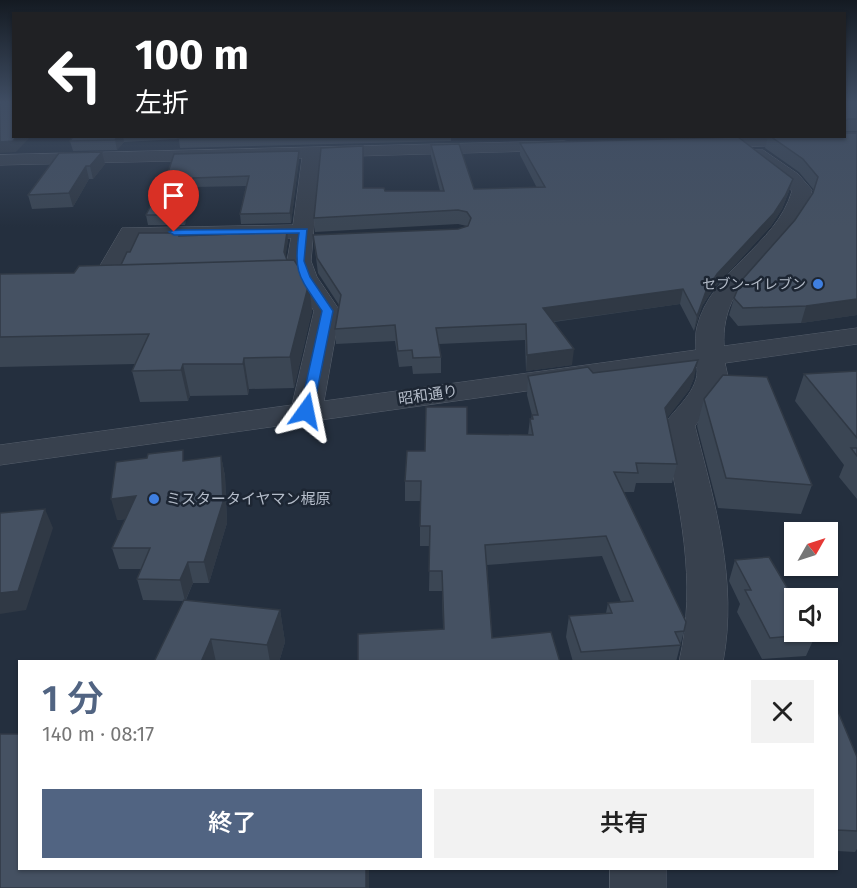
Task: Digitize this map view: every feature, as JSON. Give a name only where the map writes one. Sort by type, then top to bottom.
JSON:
[{"type":"street","points":[[702,660],[709,637],[707,557],[679,426],[704,394],[713,376],[710,327],[723,295],[773,241],[799,201],[802,190],[791,178],[745,144]]},
{"type":"street","points":[[0,160],[586,145]]},
{"type":"street","points":[[306,411],[327,311],[293,277],[310,237],[312,152]]},
{"type":"street","points":[[146,284],[100,286],[130,233],[310,237]]},
{"type":"street","name":"昭和通り","points":[[0,455],[857,336]]},
{"type":"street","points":[[638,870],[638,888]]},
{"type":"building","points":[[447,144],[459,144],[474,189],[545,187],[521,144],[748,144],[793,179],[774,213],[717,274],[706,291],[697,316],[683,289],[543,308],[574,349],[527,355],[526,324],[436,328],[441,357],[413,358],[412,350],[398,351],[395,325],[335,329],[341,295],[317,258],[313,235],[458,229],[468,226],[471,218],[467,212],[458,210],[314,218],[321,148],[363,146],[363,188],[384,188],[385,191],[444,191],[431,145]]},
{"type":"building","points":[[782,144],[857,144],[857,299],[806,306],[743,308],[734,298],[741,281],[795,220],[813,193],[818,177],[803,159]]},
{"type":"building","points":[[299,151],[290,213],[240,214],[249,176],[193,178],[183,215],[146,215],[152,203],[158,203],[174,154]]},
{"type":"building","points":[[102,152],[90,166],[86,166],[69,193],[28,195],[59,153]]},
{"type":"building","points":[[287,232],[284,252],[287,260],[121,265],[139,233],[180,233],[179,236]]},
{"type":"building","points":[[294,260],[309,283],[290,357],[244,358],[243,364],[183,364],[181,370],[132,371],[149,334],[0,337],[0,274],[74,273],[79,266]]},
{"type":"building","points":[[698,360],[693,372],[665,408],[677,464],[636,463],[638,473],[614,472],[686,622],[684,631],[675,632],[681,645],[581,652],[569,616],[612,613],[608,603],[633,601],[606,536],[485,545],[492,638],[551,632],[559,660],[358,660],[358,634],[444,629],[442,571],[429,571],[430,526],[420,526],[421,481],[405,481],[407,451],[425,451],[426,407],[467,407],[467,434],[533,435],[530,419],[533,419],[532,415],[538,415],[528,376],[588,367],[593,373]]},
{"type":"building","points":[[857,371],[857,438],[804,374]]},
{"type":"building","points":[[723,375],[767,377],[812,485],[726,478],[704,399]]},
{"type":"building","points":[[851,448],[857,448],[857,456]]},
{"type":"building","points":[[183,450],[183,461],[221,456],[223,502],[204,562],[188,562],[180,580],[137,579],[150,548],[112,548],[136,496],[111,499],[116,462],[147,458],[148,454]]},
{"type":"building","points":[[45,509],[18,591],[0,593],[0,513]]},
{"type":"building","points":[[769,557],[787,588],[784,588],[784,637],[770,638],[745,590],[751,590],[735,560]]},
{"type":"building","points":[[184,600],[280,610],[267,645],[211,639],[202,660],[155,660]]},
{"type":"building","points":[[838,711],[857,757],[857,831],[838,830]]},
{"type":"building","points":[[0,734],[18,734],[18,870],[366,870],[366,888],[0,888]]},
{"type":"place","name":"セブン-イレブン","points":[[818,284]]},
{"type":"place","name":"ミスタータイヤマン梶原","points":[[154,499]]},
{"type":"route","points":[[174,232],[303,231],[299,261],[305,277],[327,311],[306,411]]}]
